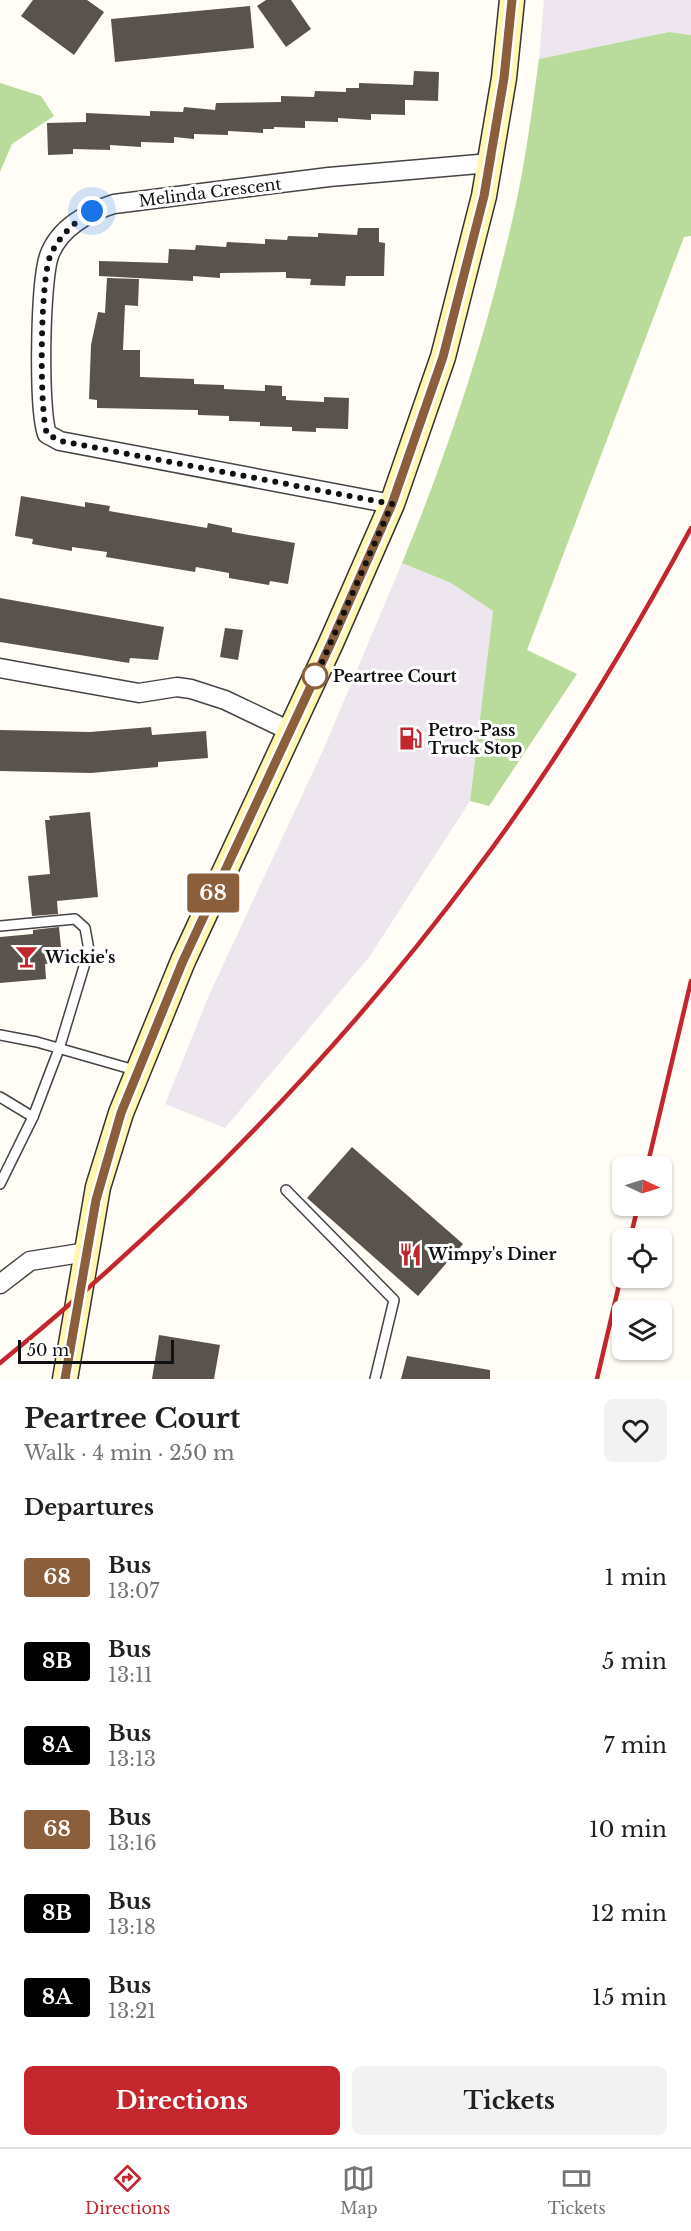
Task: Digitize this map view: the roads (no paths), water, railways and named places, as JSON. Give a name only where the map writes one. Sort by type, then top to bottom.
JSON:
[{"type":"main road","points":[[65,1379],[99,1187],[121,1113],[192,941],[392,504],[443,357],[477,229],[490,163],[504,78],[512,0]]},
{"type":"street","name":"Melinda Crescent","points":[[392,504],[60,441],[47,434],[42,421],[42,359],[45,279],[49,256],[74,223],[92,211],[114,204],[329,177],[490,163]]},
{"type":"street","points":[[0,668],[139,693],[177,687],[191,689],[225,700],[290,731]]},
{"type":"street","points":[[0,1284],[30,1261],[87,1252]]},
{"type":"lane","points":[[0,926],[75,919],[85,928],[89,950],[58,1049],[33,1117],[25,1138],[0,1184]]},
{"type":"lane","points":[[0,1035],[138,1071]]},
{"type":"lane","points":[[0,1097],[33,1117]]},
{"type":"lane","points":[[286,1191],[394,1300],[375,1379]]},
{"type":"railway","points":[[0,1363],[130,1251],[252,1132],[368,1005],[423,939],[505,830],[563,746],[642,616],[691,528]]},
{"type":"railway","points":[[650,1156],[691,981]]},
{"type":"railway","points":[[633,1228],[636,1216]]},
{"type":"railway","points":[[597,1379],[618,1288]]},
{"type":"place","name":"Peartree Court","points":[[315,676]]},
{"type":"place","name":"Petro-Pass Truck Stop","points":[[410,739]]},
{"type":"place","name":"Wickie's","points":[[27,957]]},
{"type":"place","name":"Wimpy's Diner","points":[[410,1254]]}]
